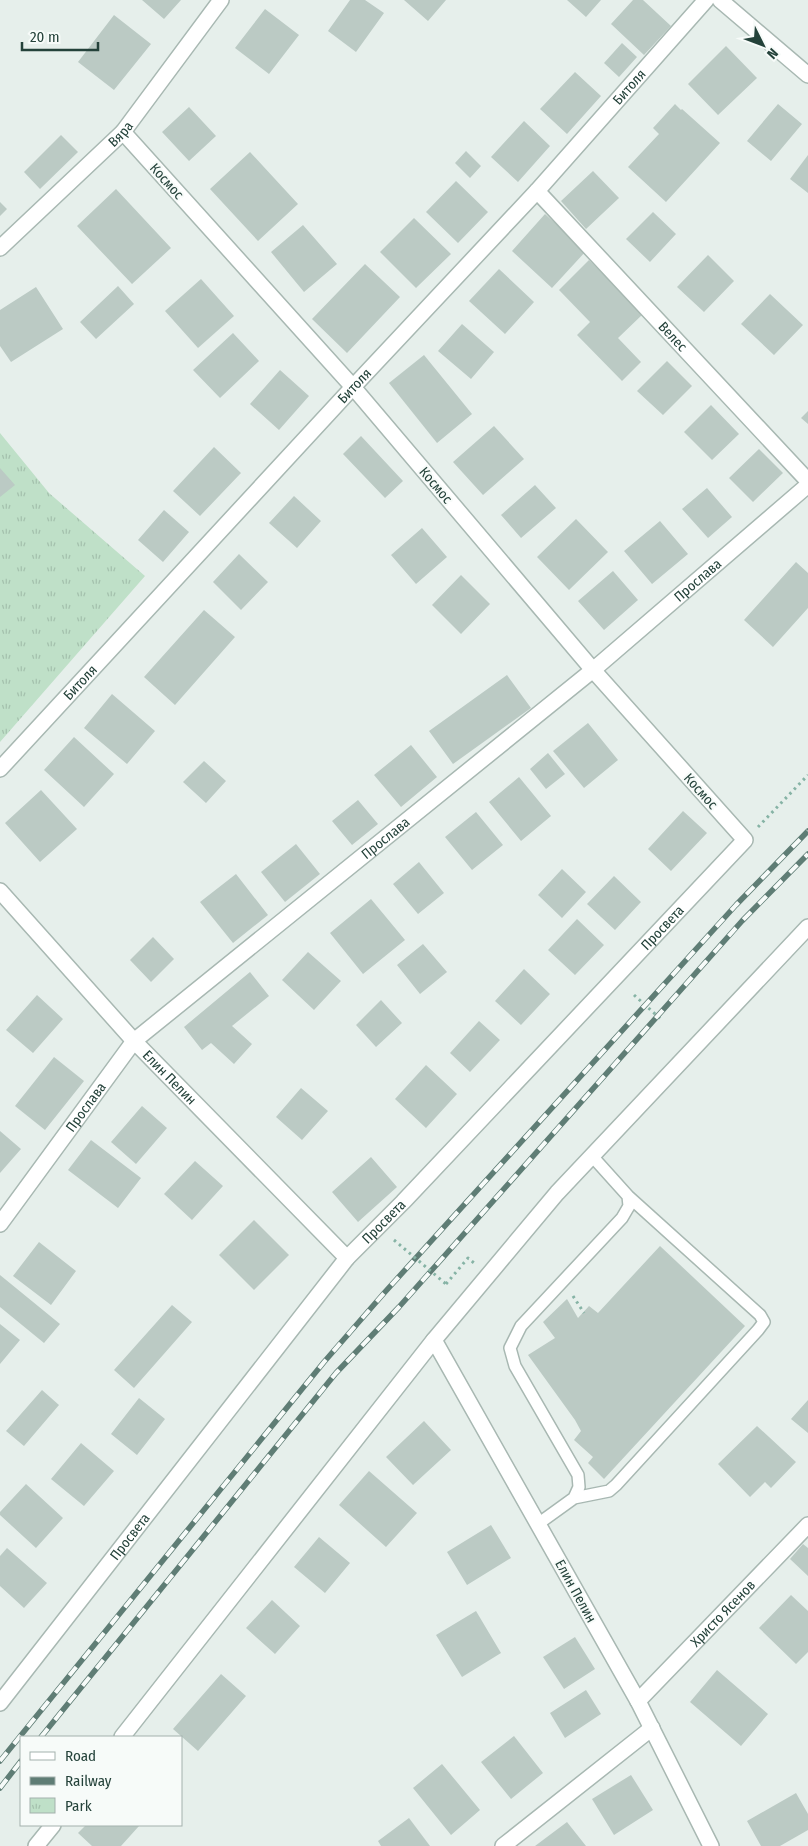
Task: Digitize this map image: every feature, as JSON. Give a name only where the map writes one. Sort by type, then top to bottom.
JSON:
[{"type":"street","name":"Вяра","points":[[0,248],[123,132],[221,0]]},
{"type":"street","name":"Битоля","points":[[0,769],[537,191],[706,0]]},
{"type":"street","points":[[720,0],[808,76]]},
{"type":"street","name":"Космос","points":[[123,132],[353,387],[593,670],[745,840]]},
{"type":"street","name":"Велес","points":[[537,191],[808,481]]},
{"type":"street","name":"Прослава","points":[[0,1224],[134,1041],[593,670],[808,485]]},
{"type":"street","name":"Просвета","points":[[0,1703],[347,1258],[403,1202],[745,840]]},
{"type":"street","name":"Елин Пелин","points":[[0,891],[134,1041],[347,1258]]},
{"type":"street","points":[[123,1736],[434,1340],[557,1193],[808,926]]},
{"type":"street","name":"Елин Пелин","points":[[434,1340],[638,1701],[711,1846]]},
{"type":"street","name":"Христо Ясенов","points":[[638,1701],[808,1525]]},
{"type":"street","points":[[503,1846],[652,1728]]},
{"type":"street","points":[[36,1846],[52,1826]]},
{"type":"lane","points":[[538,1524],[574,1498],[609,1490],[616,1485],[764,1322],[760,1315],[628,1196],[592,1156]]},
{"type":"lane","points":[[574,1498],[578,1488],[578,1476],[515,1366],[510,1348],[521,1326],[622,1218],[629,1206],[628,1196]]},
{"type":"path","points":[[745,840],[808,775]]},
{"type":"path","points":[[634,995],[663,1021]]},
{"type":"path","points":[[394,1240],[446,1284]]},
{"type":"green space","points":[[0,433],[49,493],[145,576],[0,742]]},
{"type":"building","points":[[142,0],[181,0],[164,19]]},
{"type":"building","points":[[350,0],[365,0],[384,13],[356,52],[328,31]]},
{"type":"building","points":[[404,0],[446,0],[428,21]]},
{"type":"building","points":[[567,0],[601,0],[586,17]]},
{"type":"building","points":[[633,0],[643,0],[671,26],[644,55],[611,24]]},
{"type":"building","points":[[265,9],[299,35],[269,74],[235,48]]},
{"type":"building","points":[[114,15],[151,44],[114,90],[78,62]]},
{"type":"building","points":[[622,43],[637,57],[619,77],[604,63]]},
{"type":"building","points":[[726,46],[757,78],[718,115],[688,84]]},
{"type":"building","points":[[575,72],[601,96],[567,134],[540,109]]},
{"type":"building","points":[[675,104],[720,143],[666,202],[628,167],[659,134],[653,128]]},
{"type":"building","points":[[778,104],[802,124],[771,161],[747,141]]},
{"type":"building","points":[[189,107],[216,136],[189,161],[162,132]]},
{"type":"building","points":[[524,121],[550,146],[518,182],[491,157]]},
{"type":"building","points":[[61,135],[78,152],[40,189],[24,172]]},
{"type":"building","points":[[466,151],[481,166],[470,178],[455,163]]},
{"type":"building","points":[[250,152],[298,204],[258,241],[210,189]]},
{"type":"building","points":[[808,155],[808,193],[790,179]]},
{"type":"building","points":[[593,171],[619,198],[586,229],[561,201]]},
{"type":"building","points":[[456,181],[488,212],[458,243],[426,212]]},
{"type":"building","points":[[116,189],[171,248],[132,284],[77,226]]},
{"type":"building","points":[[0,202],[7,209],[0,216]]},
{"type":"building","points":[[653,212],[676,234],[650,262],[626,239]]},
{"type":"building","points":[[545,214],[586,251],[552,288],[512,251]]},
{"type":"building","points":[[414,218],[451,254],[416,288],[380,252]]},
{"type":"building","points":[[303,225],[337,264],[304,292],[271,252]]},
{"type":"building","points":[[708,255],[734,281],[704,312],[677,287]]},
{"type":"building","points":[[589,260],[643,314],[618,338],[641,362],[622,381],[577,335],[590,322],[559,290]]},
{"type":"building","points":[[365,264],[400,297],[347,353],[312,319]]},
{"type":"building","points":[[499,269],[534,302],[505,334],[469,301]]},
{"type":"building","points":[[201,279],[234,316],[198,348],[165,311]]},
{"type":"building","points":[[118,286],[134,304],[96,339],[80,322]]},
{"type":"building","points":[[36,287],[63,329],[11,362],[0,346],[0,310]]},
{"type":"building","points":[[770,294],[803,325],[774,355],[741,324]]},
{"type":"building","points":[[462,324],[494,352],[471,379],[438,351]]},
{"type":"building","points":[[233,333],[259,361],[220,398],[193,370]]},
{"type":"building","points":[[424,355],[472,414],[437,443],[389,383]]},
{"type":"building","points":[[667,361],[692,386],[663,415],[637,391]]},
{"type":"building","points":[[280,370],[309,396],[279,430],[250,404]]},
{"type":"building","points":[[711,405],[739,434],[712,460],[684,432]]},
{"type":"building","points":[[808,411],[808,424],[801,418]]},
{"type":"building","points":[[494,426],[524,459],[483,495],[453,462]]},
{"type":"building","points":[[361,436],[403,481],[385,498],[343,454]]},
{"type":"building","points":[[214,447],[241,473],[200,516],[173,491]]},
{"type":"building","points":[[759,449],[783,473],[753,502],[729,478]]},
{"type":"building","points":[[0,468],[15,485],[0,497]]},
{"type":"building","points":[[535,485],[556,508],[521,538],[501,515]]},
{"type":"building","points":[[707,488],[732,517],[708,538],[682,509]]},
{"type":"building","points":[[294,496],[321,521],[297,548],[269,523]]},
{"type":"building","points":[[164,510],[189,532],[163,562],[138,540]]},
{"type":"building","points":[[576,519],[608,552],[569,590],[537,557]]},
{"type":"building","points":[[660,521],[688,554],[652,584],[624,551]]},
{"type":"building","points":[[422,528],[447,557],[416,584],[391,555]]},
{"type":"building","points":[[239,554],[268,582],[241,610],[213,582]]},
{"type":"building","points":[[796,562],[808,573],[808,608],[773,647],[744,620]]},
{"type":"building","points":[[613,571],[638,600],[604,630],[578,601]]},
{"type":"building","points":[[461,575],[490,604],[461,634],[432,605]]},
{"type":"building","points":[[204,610],[235,637],[175,705],[144,677]]},
{"type":"building","points":[[507,675],[531,708],[453,764],[429,731]]},
{"type":"building","points":[[112,694],[155,731],[127,764],[84,728]]},
{"type":"building","points":[[588,723],[618,760],[584,788],[553,751]]},
{"type":"building","points":[[74,737],[114,774],[84,807],[44,770]]},
{"type":"building","points":[[411,745],[437,777],[401,807],[374,775]]},
{"type":"building","points":[[548,753],[565,774],[546,789],[530,769]]},
{"type":"building","points":[[204,761],[226,781],[206,803],[183,782]]},
{"type":"building","points":[[519,777],[551,816],[521,841],[489,802]]},
{"type":"building","points":[[41,790],[77,829],[40,862],[5,823]]},
{"type":"building","points":[[358,800],[378,824],[352,845],[332,821]]},
{"type":"building","points":[[683,811],[707,833],[671,871],[648,849]]},
{"type":"building","points":[[476,812],[503,845],[472,870],[445,837]]},
{"type":"building","points":[[296,844],[320,874],[285,902],[261,872]]},
{"type":"building","points":[[419,862],[444,893],[418,914],[393,884]]},
{"type":"building","points":[[562,869],[586,892],[562,918],[538,895]]},
{"type":"building","points":[[236,874],[268,915],[233,943],[200,902]]},
{"type":"building","points":[[614,876],[641,902],[615,930],[587,904]]},
{"type":"building","points":[[371,899],[405,940],[363,974],[330,933]]},
{"type":"building","points":[[577,919],[604,945],[575,975],[548,950]]},
{"type":"building","points":[[153,937],[174,959],[151,982],[130,960]]},
{"type":"building","points":[[423,944],[447,972],[420,994],[397,965]]},
{"type":"building","points":[[308,952],[341,981],[314,1010],[282,980]]},
{"type":"building","points":[[524,969],[550,994],[521,1025],[495,1001]]},
{"type":"building","points":[[250,972],[269,996],[232,1026],[252,1044],[234,1064],[211,1043],[202,1050],[184,1027]]},
{"type":"building","points":[[37,995],[63,1019],[33,1053],[6,1030]]},
{"type":"building","points":[[381,1000],[402,1023],[376,1047],[356,1025]]},
{"type":"building","points":[[479,1021],[500,1040],[470,1072],[450,1053]]},
{"type":"building","points":[[54,1057],[84,1081],[45,1130],[15,1106]]},
{"type":"building","points":[[426,1065],[457,1094],[426,1128],[395,1099]]},
{"type":"building","points":[[301,1088],[328,1111],[302,1140],[276,1117]]},
{"type":"building","points":[[142,1106],[167,1128],[136,1164],[111,1142]]},
{"type":"building","points":[[0,1131],[21,1149],[0,1173]]},
{"type":"building","points":[[91,1140],[141,1178],[118,1208],[68,1170]]},
{"type":"building","points":[[371,1157],[397,1187],[358,1222],[332,1192]]},
{"type":"building","points":[[195,1161],[223,1186],[192,1220],[164,1194]]},
{"type":"building","points":[[254,1220],[289,1255],[254,1290],[219,1255]]},
{"type":"building","points":[[39,1242],[76,1271],[51,1305],[13,1276]]},
{"type":"building","points":[[660,1246],[745,1326],[604,1479],[588,1463],[593,1457],[574,1440],[581,1431],[575,1420],[528,1355],[555,1338],[543,1322],[567,1299],[578,1318],[589,1306],[598,1313]]},
{"type":"building","points":[[0,1275],[60,1324],[44,1343],[0,1307]]},
{"type":"building","points":[[172,1305],[192,1322],[134,1388],[114,1370]]},
{"type":"building","points":[[0,1324],[20,1340],[0,1364]]},
{"type":"building","points":[[42,1390],[59,1405],[24,1446],[6,1431]]},
{"type":"building","points":[[139,1398],[165,1419],[137,1455],[111,1434]]},
{"type":"building","points":[[808,1400],[808,1433],[791,1419]]},
{"type":"building","points":[[424,1421],[451,1450],[413,1485],[386,1457]]},
{"type":"building","points":[[757,1426],[796,1462],[771,1488],[765,1482],[750,1497],[718,1464]]},
{"type":"building","points":[[81,1443],[114,1471],[84,1506],[51,1479]]},
{"type":"building","points":[[369,1471],[417,1513],[386,1547],[339,1505]]},
{"type":"building","points":[[26,1484],[63,1518],[36,1548],[0,1515],[0,1512]]},
{"type":"building","points":[[491,1525],[511,1558],[467,1585],[447,1552]]},
{"type":"building","points":[[319,1537],[350,1563],[325,1593],[294,1567]]},
{"type":"building","points":[[803,1544],[808,1548],[808,1576],[790,1559]]},
{"type":"building","points":[[7,1548],[47,1583],[24,1608],[0,1586],[0,1556]]},
{"type":"building","points":[[791,1595],[808,1611],[808,1652],[796,1664],[759,1628]]},
{"type":"building","points":[[272,1600],[300,1626],[275,1654],[246,1628]]},
{"type":"building","points":[[476,1611],[501,1653],[462,1677],[436,1635]]},
{"type":"building","points":[[575,1637],[595,1669],[564,1689],[543,1657]]},
{"type":"building","points":[[717,1670],[768,1714],[741,1746],[690,1702]]},
{"type":"building","points":[[221,1674],[246,1696],[198,1751],[173,1729]]},
{"type":"building","points":[[586,1690],[601,1714],[565,1738],[550,1713]]},
{"type":"building","points":[[514,1736],[543,1773],[511,1799],[481,1762]]},
{"type":"building","points":[[442,1764],[480,1810],[451,1835],[413,1788]]},
{"type":"building","points":[[631,1775],[653,1810],[614,1835],[592,1799]]},
{"type":"building","points":[[796,1793],[808,1814],[808,1830],[780,1846],[761,1846],[747,1821]]},
{"type":"building","points":[[409,1818],[430,1846],[381,1846],[378,1841]]},
{"type":"building","points":[[567,1822],[586,1846],[535,1846]]},
{"type":"building","points":[[85,1826],[139,1826],[121,1846],[92,1846],[78,1833]]},
{"type":"railway","points":[[20,1736],[324,1362],[385,1292],[736,905],[808,831]]},
{"type":"railway","points":[[42,1736],[336,1373],[399,1307],[742,921],[808,854]]},
{"type":"railway","points":[[0,1761],[20,1736]]},
{"type":"railway","points":[[0,1788],[20,1762]]}]
